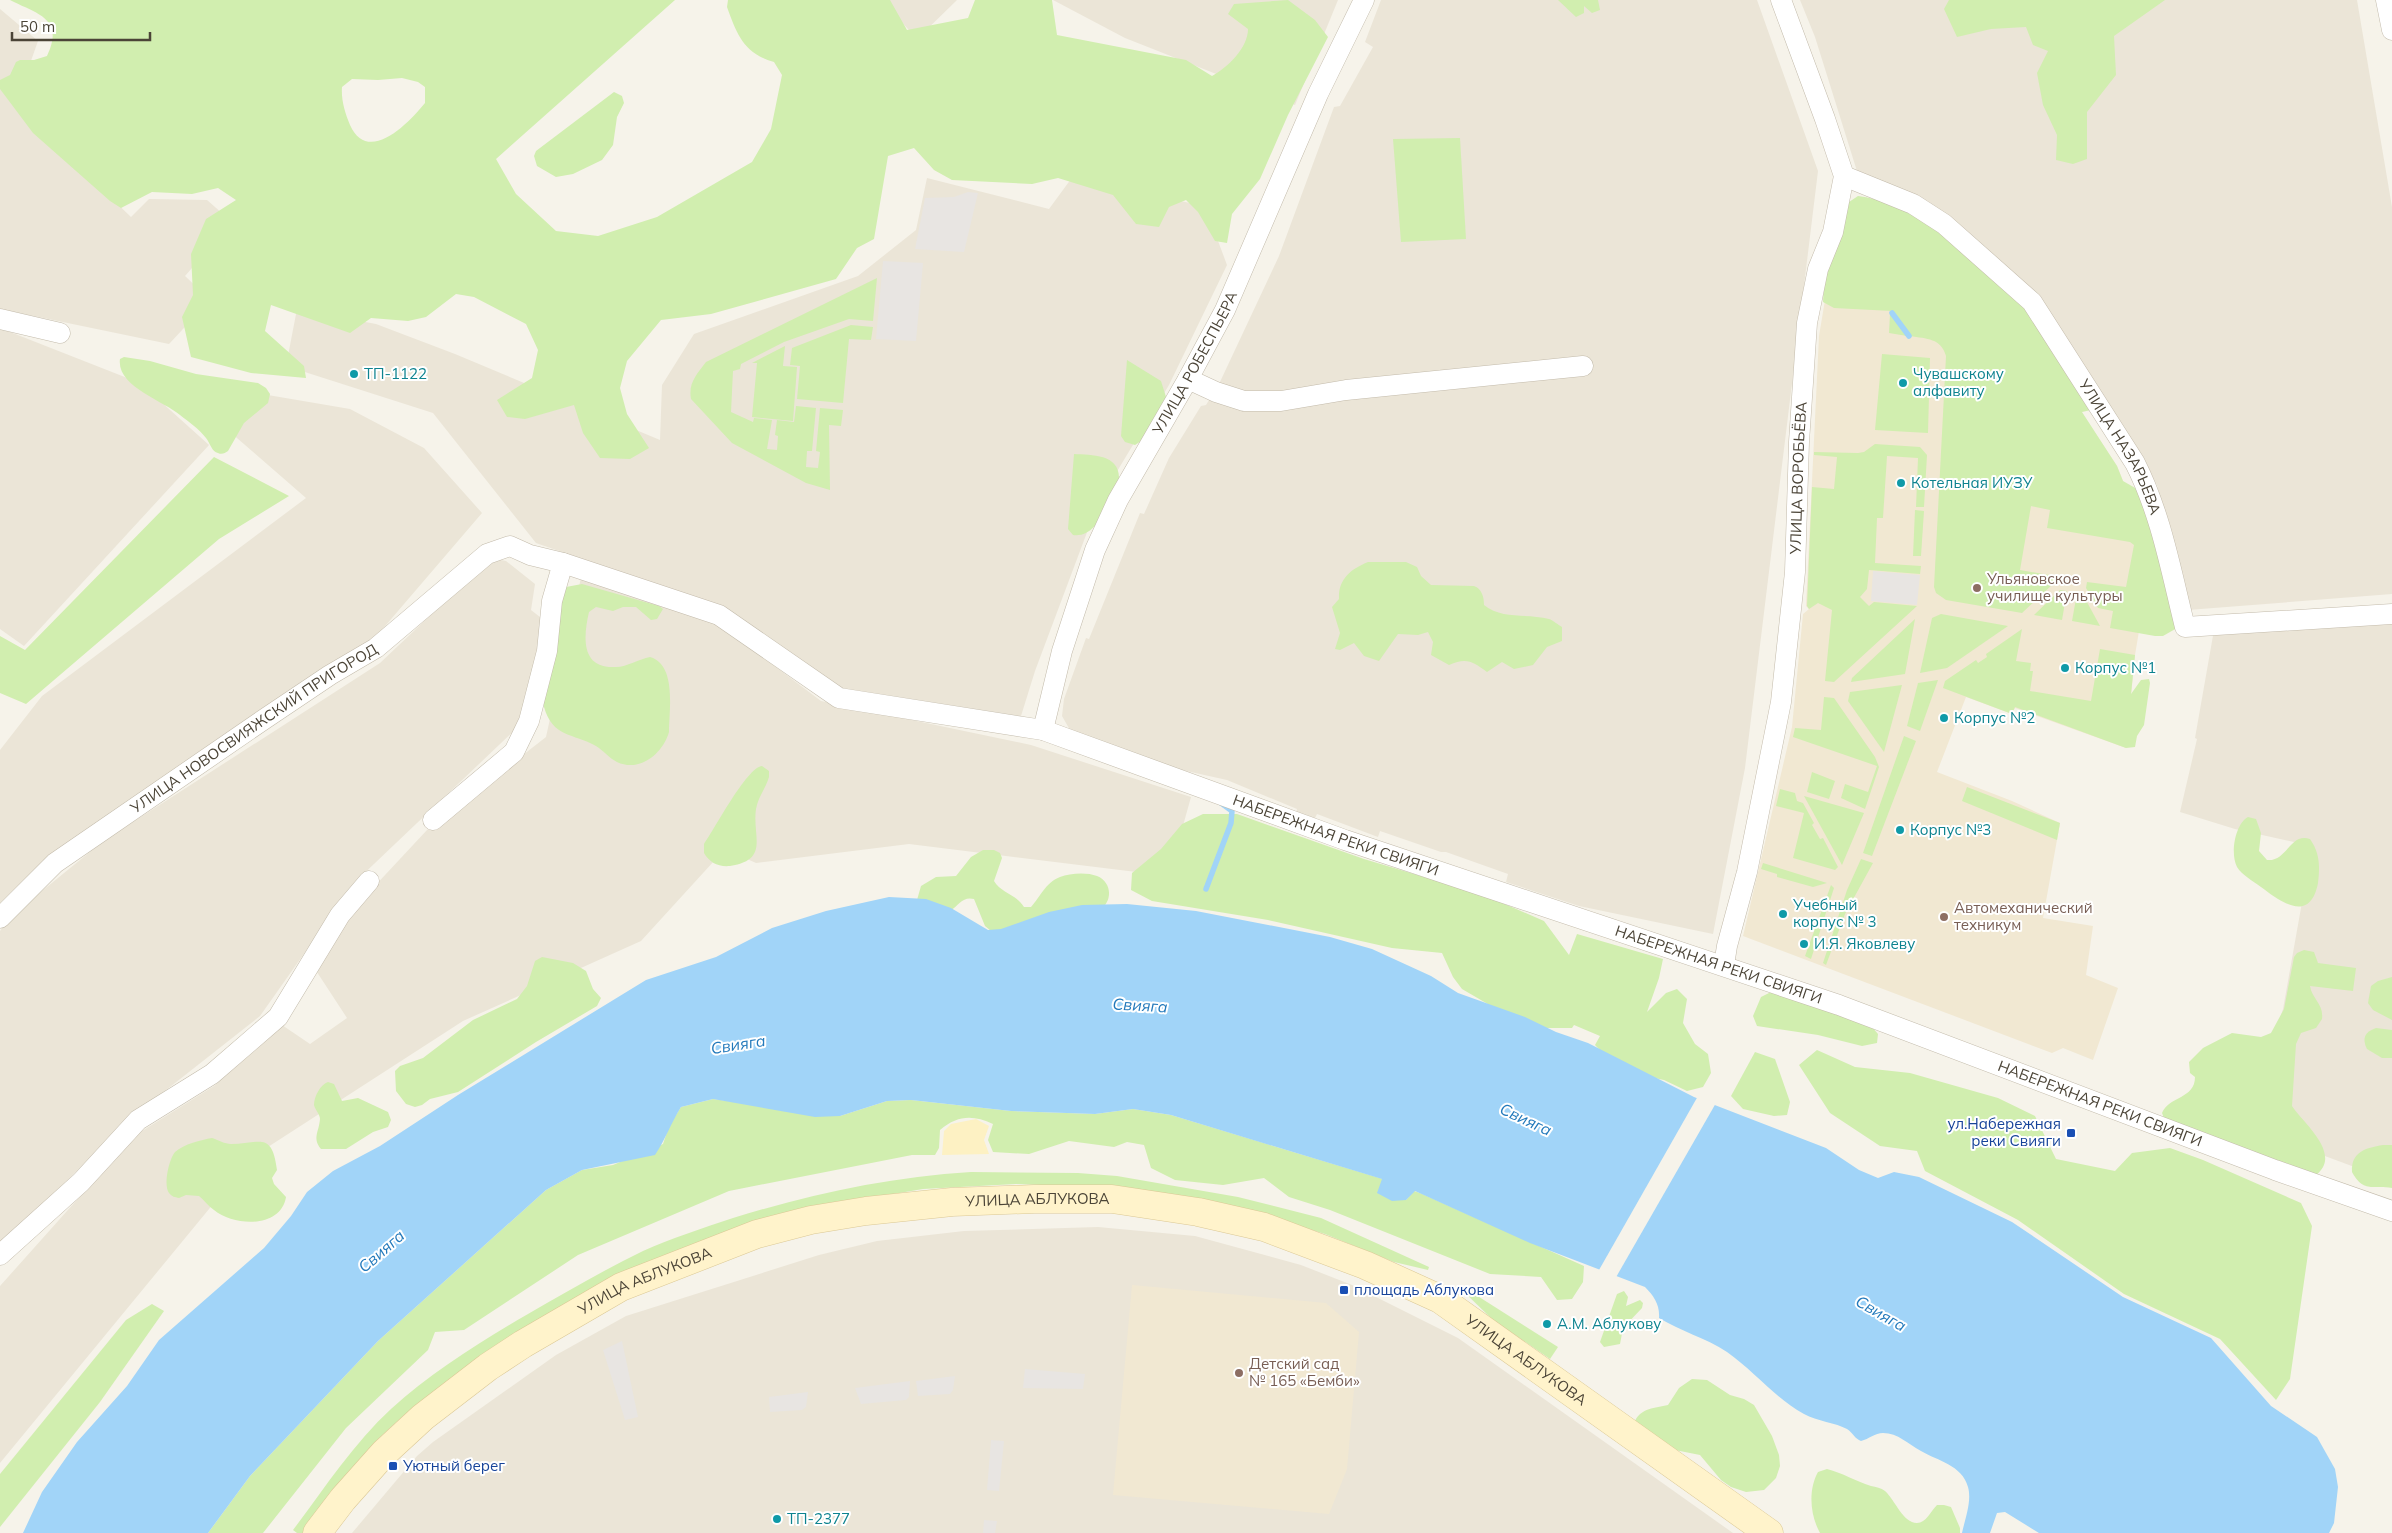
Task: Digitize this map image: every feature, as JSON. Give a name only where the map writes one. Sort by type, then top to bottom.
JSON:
[{"type":"street","name":"УЛИЦА РОБЕСПЬЕРА","points":[[1043,730],[1062,651],[1095,550],[1118,500],[1188,379],[1225,310],[1318,94],[1364,0]]},
{"type":"street","points":[[1781,0],[1844,176]]},
{"type":"street","points":[[2386,0],[2392,30]]},
{"type":"street","name":"УЛИЦА НАЗАРЬЕВА","points":[[1844,176],[1913,204],[1944,224],[2040,311],[2147,487],[2155,509],[2186,627],[2392,614]]},
{"type":"street","name":"УЛИЦА ВОРОБЬЁВА","points":[[1724,965],[1727,946],[1747,872],[1781,702],[1795,572],[1799,442],[1807,323],[1818,269],[1832,232],[1844,176]]},
{"type":"street","points":[[0,319],[60,333]]},
{"type":"street","points":[[1188,379],[1216,392],[1244,401],[1281,401],[1346,390],[1582,366]]},
{"type":"street","name":"НАБЕРЕЖНАЯ РЕКИ СВИЯГИ","points":[[510,546],[530,555],[563,563],[719,616],[838,698],[1043,730],[1345,840],[1724,965],[1920,1034],[2275,1170],[2392,1211]]},
{"type":"street","name":"УЛИЦА НОВОСВИЯЖСКИЙ ПРИГОРОД","points":[[0,918],[55,863],[300,695],[376,648],[487,554],[510,546]]},
{"type":"street","points":[[433,820],[514,752],[530,721],[547,652],[552,601],[563,563]]},
{"type":"street","points":[[0,1255],[81,1182],[138,1120],[212,1074],[278,1017],[340,915],[369,882]]},
{"type":"street","name":"УЛИЦА АБЛУКОВА","points":[[318,1533],[343,1498],[384,1453],[423,1417],[488,1367],[523,1344],[621,1288],[758,1234],[811,1220],[866,1211],[952,1202],[1034,1199],[1112,1199],[1198,1212],[1264,1227],[1365,1265],[1440,1299],[1770,1533]]},
{"type":"shaded area","points":[[882,0],[957,0],[917,39]]},
{"type":"shaded area","points":[[1053,0],[1338,0],[1295,105],[1125,38]]},
{"type":"shaded area","points":[[1381,0],[1757,0],[1818,171],[1745,768],[1713,934],[1579,906],[1506,882],[1508,874],[1446,852],[1441,852],[1380,831],[1378,837],[1317,814],[1314,820],[1296,813],[1297,809],[1227,780],[1173,768],[1070,730],[1062,716],[1064,699],[1086,638],[1089,639],[1140,513],[1144,514],[1169,458],[1201,406],[1206,405],[1219,384],[1279,256],[1334,107],[1340,106],[1373,47],[1365,42]]},
{"type":"shaded area","points":[[1800,0],[2357,0],[2392,207],[2392,594],[2188,610],[2157,485],[2048,311],[1928,201],[1861,184],[1815,37]]},
{"type":"shaded area","points":[[0,9],[38,41],[15,106],[131,217],[149,199],[207,200],[232,222],[185,276],[210,300],[169,344],[0,309]]},
{"type":"shaded area","points":[[927,178],[1049,209],[1071,179],[1205,206],[1227,265],[1169,385],[1098,503],[1035,671],[1021,716],[828,686],[711,604],[536,543],[433,413],[286,366],[297,309],[376,324],[455,354],[660,440],[662,385],[694,334],[858,276],[916,230]]},
{"type":"shaded area","points":[[968,192],[978,193],[964,252],[915,249],[925,198],[954,197]]},
{"type":"shaded area","name":"Ульяновское училище культуры","points":[[1850,208],[2078,407],[2117,466],[2152,553],[2135,655],[2126,748],[2015,708],[2012,714],[1966,697],[1937,772],[2012,801],[2060,823],[2043,918],[2093,926],[2086,975],[2118,988],[2093,1060],[2063,1048],[2052,1053],[1743,936],[1792,727],[1803,614],[1809,609],[1806,606],[1819,336],[1827,288]]},
{"type":"shaded area","points":[[883,261],[923,263],[916,341],[876,339]]},
{"type":"shaded area","points":[[0,328],[140,383],[209,445],[24,646],[0,629]]},
{"type":"shaded area","points":[[262,394],[350,409],[424,448],[482,513],[368,646],[255,713],[53,853],[0,911],[0,750],[42,696],[306,498],[230,432]]},
{"type":"shaded area","points":[[491,558],[506,561],[535,584],[531,610],[545,621],[520,725],[354,883],[260,1016],[128,1120],[0,1247],[0,931],[9,918],[102,842],[380,663]]},
{"type":"shaded area","points":[[1873,571],[1920,575],[1917,605],[1871,601]]},
{"type":"shaded area","points":[[582,573],[716,622],[821,701],[1031,745],[1191,797],[1169,876],[909,844],[756,863],[725,849],[641,941],[463,1021],[251,1158],[0,1463],[0,1286],[134,1136],[214,1086],[282,1025],[310,1044],[347,1018],[313,966],[344,919],[427,830],[546,737]]},
{"type":"shaded area","points":[[2392,624],[2392,1181],[2263,1133],[2272,1043],[2283,1009],[2312,846],[2235,829],[2180,812],[2197,739],[2195,738],[2214,630]]},
{"type":"shaded area","points":[[1098,1227],[1195,1236],[1301,1265],[1352,1285],[1458,1338],[1733,1533],[352,1533],[417,1456],[433,1442],[556,1355],[626,1316],[819,1255],[877,1241],[964,1231]]},
{"type":"shaded area","name":"Детский сад № 165 «Бемби»","points":[[1132,1285],[1326,1303],[1359,1332],[1347,1469],[1329,1514],[1113,1495]]},
{"type":"shaded area","points":[[622,1341],[638,1417],[625,1420],[603,1350]]},
{"type":"shaded area","points":[[1025,1369],[1085,1374],[1083,1389],[1023,1388]]},
{"type":"shaded area","points":[[955,1376],[953,1390],[950,1394],[918,1396],[916,1381]]},
{"type":"shaded area","points":[[910,1381],[909,1397],[906,1400],[861,1404],[855,1388]]},
{"type":"shaded area","points":[[808,1392],[806,1407],[802,1410],[770,1412],[769,1397]]},
{"type":"shaded area","points":[[991,1440],[1004,1441],[999,1491],[987,1490]]},
{"type":"shaded area","points":[[984,1520],[997,1521],[995,1533],[983,1533]]},
{"type":"green space","points":[[10,0],[675,0],[496,159],[516,194],[556,231],[598,236],[657,217],[752,162],[771,129],[782,75],[774,62],[763,58],[748,48],[734,26],[727,7],[728,0],[890,0],[907,30],[968,18],[975,0],[1052,0],[1057,35],[1186,60],[1212,76],[1224,68],[1236,56],[1245,43],[1248,29],[1228,14],[1234,4],[1288,0],[1315,20],[1328,37],[1288,115],[1260,179],[1232,214],[1227,243],[1215,241],[1198,212],[1186,200],[1169,207],[1159,227],[1136,224],[1113,195],[1058,178],[1032,184],[952,180],[934,170],[914,148],[888,156],[874,239],[857,248],[836,279],[711,314],[661,320],[627,361],[620,388],[627,414],[649,448],[630,459],[600,458],[583,433],[574,405],[525,419],[507,417],[497,400],[532,378],[538,350],[526,324],[474,297],[456,294],[426,317],[408,321],[371,318],[350,333],[271,305],[265,331],[304,366],[306,378],[251,373],[191,357],[182,317],[193,295],[191,254],[206,219],[236,200],[218,188],[192,194],[152,192],[121,208],[110,201],[33,133],[0,89],[0,80],[10,75],[16,62],[47,56],[52,43],[53,33],[45,19]],"holes":[[[402,78],[418,82],[425,87],[425,103],[409,121],[388,137],[377,141],[367,141],[358,136],[346,116],[342,87],[352,79],[378,80]]]},
{"type":"green space","points":[[1558,0],[1598,0],[1600,10],[1592,13],[1584,6],[1584,13],[1576,17]]},
{"type":"green space","points":[[1949,0],[2165,0],[2114,36],[2116,75],[2087,112],[2087,159],[2073,164],[2056,160],[2057,135],[2043,105],[2037,73],[2048,51],[2033,45],[2026,27],[1991,29],[1957,37],[1944,9]]},
{"type":"green space","points":[[614,92],[622,96],[624,103],[617,117],[613,145],[602,160],[573,174],[556,177],[537,166],[534,156],[536,151]]},
{"type":"green space","points":[[1460,138],[1466,239],[1401,242],[1393,139]]},
{"type":"green space","points":[[1858,196],[1895,206],[1943,235],[2007,291],[2039,326],[2091,410],[2082,412],[2117,466],[2123,481],[2137,489],[2150,509],[2177,628],[2163,636],[2155,636],[2110,628],[2113,611],[2098,608],[2086,588],[2087,582],[2126,587],[2134,545],[2130,542],[2047,528],[2050,510],[2031,506],[2020,570],[2055,576],[2054,583],[2022,613],[1946,600],[1936,593],[1934,587],[1946,356],[1941,346],[1932,340],[1910,336],[1892,311],[1834,308],[1823,302],[1824,282],[1849,202]]},
{"type":"green space","points":[[877,278],[873,321],[849,319],[784,342],[741,364],[740,369],[733,371],[731,412],[753,422],[754,418],[772,420],[767,449],[777,450],[778,436],[775,435],[777,420],[794,422],[796,406],[816,408],[812,451],[807,451],[806,467],[818,468],[820,452],[816,451],[820,408],[843,410],[841,426],[829,425],[830,490],[806,483],[732,443],[691,399],[692,383],[706,362]]},
{"type":"green space","points":[[1890,314],[1892,314],[1907,336],[1889,333]]},
{"type":"green space","points":[[851,325],[873,327],[871,340],[849,339],[843,403],[797,399],[800,366],[790,365],[792,348]]},
{"type":"green space","points":[[785,346],[783,366],[797,367],[793,421],[752,417],[757,363],[752,363]]},
{"type":"green space","points":[[1882,354],[1930,358],[1928,433],[1875,430]]},
{"type":"green space","points":[[124,357],[150,361],[196,374],[258,383],[266,388],[270,394],[268,403],[244,423],[228,451],[219,454],[214,451],[203,435],[190,423],[173,410],[142,392],[125,377],[121,369],[120,359]]},
{"type":"green space","points":[[1127,360],[1161,381],[1166,397],[1141,441],[1135,445],[1125,442],[1121,436]]},
{"type":"green space","points":[[1875,444],[1920,447],[1927,455],[1924,507],[1916,507],[1918,458],[1887,456],[1883,518],[1877,518],[1875,563],[1921,566],[1920,574],[1869,570],[1867,589],[1860,597],[1869,606],[1874,602],[1917,606],[1834,682],[1825,681],[1832,610],[1818,603],[1809,609],[1807,606],[1812,487],[1834,489],[1837,457],[1814,455],[1814,452],[1858,453],[1864,452]]},
{"type":"green space","points":[[1074,454],[1096,456],[1110,460],[1118,471],[1119,479],[1097,524],[1082,534],[1073,535],[1068,529]]},
{"type":"green space","points":[[214,457],[289,496],[219,539],[26,704],[0,693],[0,636],[25,650]]},
{"type":"green space","points":[[1915,510],[1924,511],[1921,556],[1913,556]]},
{"type":"green space","points":[[1368,562],[1406,562],[1417,567],[1421,576],[1431,585],[1474,586],[1482,594],[1484,605],[1491,610],[1499,613],[1541,617],[1552,620],[1562,627],[1562,641],[1547,647],[1533,665],[1514,669],[1502,662],[1487,672],[1470,662],[1461,661],[1449,665],[1431,655],[1433,642],[1428,632],[1418,635],[1398,634],[1379,661],[1364,656],[1354,643],[1340,650],[1335,649],[1340,633],[1332,607],[1339,599],[1343,580],[1356,568]]},
{"type":"green space","points":[[582,584],[659,606],[663,609],[657,619],[651,620],[636,607],[623,607],[613,611],[596,607],[589,612],[587,622],[587,650],[590,657],[596,663],[620,667],[650,657],[659,662],[668,678],[670,689],[669,732],[662,747],[656,754],[642,763],[626,765],[617,762],[596,746],[558,730],[548,717],[544,707],[554,634],[562,599],[566,587]]},
{"type":"green space","points":[[2060,590],[2067,591],[2062,620],[2034,615]]},
{"type":"green space","points":[[2077,593],[2082,593],[2100,626],[2072,621]]},
{"type":"green space","points":[[1941,614],[2008,626],[1947,668],[1920,673],[1932,618]]},
{"type":"green space","points":[[1915,619],[1905,674],[1851,682],[1852,678]]},
{"type":"green space","points":[[2022,629],[2016,661],[2031,663],[2030,671],[2033,671],[2030,691],[2091,701],[2100,649],[2135,655],[2131,694],[2141,680],[2149,679],[2150,683],[2144,725],[2137,736],[2135,747],[2126,748],[2015,707],[2012,714],[1943,688],[1945,681],[1976,660],[1978,663],[1987,657],[1986,654]]},
{"type":"green space","points":[[1938,680],[1920,731],[1907,726],[1918,683]]},
{"type":"green space","points":[[1902,685],[1884,752],[1848,701],[1850,692]]},
{"type":"green space","points":[[1824,697],[1834,698],[1875,757],[1879,767],[1865,809],[1841,798],[1845,784],[1868,792],[1877,766],[1793,737],[1795,728],[1821,730]]},
{"type":"green space","points":[[1904,736],[1916,741],[1872,856],[1863,853]]},
{"type":"green space","points":[[762,766],[769,771],[769,777],[758,800],[756,809],[757,837],[755,852],[742,863],[730,866],[715,864],[704,853],[704,844],[740,787],[756,769]]},
{"type":"green space","points":[[1812,772],[1835,781],[1829,799],[1807,792]]},
{"type":"green space","points":[[1967,787],[2060,823],[2057,840],[1962,801]]},
{"type":"green space","points":[[1780,789],[1795,793],[1797,801],[1803,803],[1814,823],[1812,825],[1820,839],[1823,838],[1838,867],[1835,870],[1793,858],[1804,813],[1776,806]]},
{"type":"green space","points":[[1804,796],[1864,813],[1842,865]]},
{"type":"green space","points":[[1203,814],[1237,814],[1364,859],[1484,895],[1544,921],[1569,955],[1577,934],[1663,959],[1659,978],[1647,1012],[1666,993],[1677,989],[1687,999],[1683,1023],[1695,1044],[1708,1054],[1711,1073],[1703,1087],[1687,1091],[1664,1080],[1630,1073],[1613,1064],[1595,1045],[1600,1036],[1574,1025],[1572,1028],[1529,1028],[1462,989],[1453,977],[1442,953],[1392,948],[1268,920],[1152,901],[1131,890],[1132,873],[1161,849],[1182,824]]},
{"type":"green space","points":[[2248,817],[2256,819],[2261,833],[2259,851],[2267,860],[2279,857],[2298,840],[2303,838],[2310,839],[2317,855],[2319,871],[2314,896],[2309,903],[2302,906],[2294,906],[2286,903],[2248,878],[2237,867],[2234,855],[2235,840],[2240,826]]},
{"type":"green space","points":[[983,850],[994,850],[1000,853],[1002,858],[994,881],[1024,907],[1031,907],[1047,886],[1055,880],[1064,876],[1078,874],[1093,875],[1102,879],[1108,887],[1109,897],[1100,910],[1091,913],[991,931],[985,926],[974,899],[964,900],[950,911],[917,900],[921,886],[936,877],[956,876],[971,857]]},
{"type":"green space","points":[[1861,859],[1873,863],[1845,914],[1826,965],[1823,963],[1847,890]]},
{"type":"green space","points":[[1763,863],[1827,883],[1813,887],[1777,877],[1777,874],[1761,869]]},
{"type":"green space","points":[[1831,885],[1834,888],[1811,959],[1805,956]]},
{"type":"green space","points":[[2304,950],[2314,952],[2318,963],[2356,968],[2353,991],[2310,986],[2313,995],[2320,1005],[2322,1019],[2316,1028],[2301,1033],[2296,1044],[2292,1106],[2312,1130],[2323,1148],[2325,1158],[2323,1167],[2316,1175],[2166,1123],[2162,1113],[2170,1103],[2191,1090],[2195,1077],[2190,1073],[2189,1062],[2203,1048],[2232,1033],[2261,1037],[2271,1033],[2284,1009],[2294,957],[2297,953]]},
{"type":"green space","points":[[542,957],[573,963],[586,971],[593,989],[601,998],[597,1006],[458,1092],[430,1099],[422,1105],[415,1107],[406,1104],[396,1091],[395,1071],[400,1066],[423,1058],[473,1020],[517,999],[527,986],[535,961]]},
{"type":"green space","points":[[2392,977],[2392,1020],[2373,1010],[2368,1003],[2371,986],[2378,981]]},
{"type":"green space","points":[[1773,991],[1872,1027],[1878,1034],[1877,1043],[1862,1046],[1818,1035],[1757,1026],[1753,1016],[1761,997]]},
{"type":"green space","points":[[2376,1028],[2392,1030],[2392,1058],[2382,1058],[2367,1049],[2365,1036]]},
{"type":"green space","points":[[1817,1050],[1855,1067],[1910,1073],[1998,1098],[2035,1116],[2056,1159],[2115,1171],[2132,1153],[2170,1148],[2203,1160],[2301,1203],[2312,1226],[2290,1379],[2276,1400],[2220,1339],[2124,1294],[2018,1220],[1925,1171],[1917,1151],[1880,1146],[1830,1113],[1799,1065]]},
{"type":"green space","points":[[1755,1052],[1775,1059],[1790,1102],[1787,1115],[1774,1116],[1743,1109],[1731,1096]]},
{"type":"green space","points":[[328,1082],[334,1084],[342,1101],[358,1098],[388,1112],[391,1120],[388,1127],[373,1132],[346,1149],[321,1149],[316,1138],[320,1117],[314,1102],[320,1088]]},
{"type":"green space","points":[[713,1099],[840,1116],[887,1101],[911,1100],[1011,1111],[1095,1114],[1133,1109],[1171,1115],[1383,1179],[1406,1200],[1414,1191],[1420,1193],[1584,1266],[1583,1282],[1572,1299],[1557,1300],[1541,1277],[1490,1274],[1330,1210],[1289,1197],[1264,1178],[1223,1185],[1175,1180],[1151,1168],[1144,1145],[1127,1142],[1114,1147],[1069,1141],[1029,1154],[993,1152],[988,1140],[993,1124],[979,1119],[959,1119],[940,1130],[939,1148],[935,1155],[912,1155],[729,1191],[578,1255],[464,1330],[435,1332],[428,1350],[346,1428],[263,1533],[208,1533],[250,1476],[378,1341],[546,1190],[582,1170],[613,1165],[663,1144],[669,1126],[681,1107]]},
{"type":"green space","points":[[212,1138],[229,1144],[263,1142],[268,1144],[275,1157],[277,1170],[272,1178],[274,1184],[286,1197],[282,1207],[276,1214],[256,1222],[233,1220],[214,1210],[199,1196],[186,1195],[179,1198],[169,1193],[167,1189],[168,1172],[175,1152],[198,1141]]},
{"type":"green space","points":[[2383,1145],[2392,1145],[2392,1188],[2365,1186],[2356,1179],[2352,1172],[2354,1160],[2360,1152]]},
{"type":"green space","points":[[971,1172],[1078,1173],[1117,1176],[1238,1197],[1321,1218],[1429,1267],[1428,1270],[1394,1262],[1325,1234],[1279,1220],[1091,1187],[1016,1184],[923,1189],[834,1204],[474,1361],[403,1416],[377,1440],[347,1475],[304,1533],[297,1533],[293,1530],[339,1467],[364,1437],[407,1395],[492,1335],[614,1266],[643,1251],[688,1233],[792,1201],[880,1182]]},
{"type":"green space","points":[[1465,1288],[1558,1347],[1550,1359],[1492,1319],[1463,1291]]},
{"type":"green space","points":[[1624,1291],[1628,1297],[1626,1306],[1640,1300],[1643,1303],[1642,1308],[1623,1328],[1620,1344],[1604,1347],[1600,1342],[1617,1294]]},
{"type":"green space","points":[[152,1304],[164,1311],[100,1402],[0,1527],[0,1474],[126,1320]]},
{"type":"green space","points":[[1692,1379],[1707,1380],[1730,1395],[1744,1399],[1754,1405],[1772,1436],[1779,1455],[1780,1466],[1776,1478],[1764,1490],[1746,1492],[1731,1487],[1721,1480],[1700,1455],[1675,1450],[1635,1421],[1645,1411],[1668,1405],[1679,1388]]},
{"type":"green space","points":[[1827,1469],[1883,1490],[1889,1495],[1903,1515],[1912,1522],[1923,1521],[1937,1505],[1951,1507],[1960,1528],[1960,1533],[1820,1533],[1812,1511],[1812,1494],[1818,1472]]},
{"type":"sand","points":[[976,1119],[989,1126],[984,1140],[989,1154],[942,1155],[944,1131],[951,1124]]},
{"type":"water","name":"Свияга","points":[[889,897],[926,899],[951,908],[988,930],[1001,929],[1049,912],[1082,905],[1127,904],[1196,911],[1330,937],[1372,949],[1431,976],[1458,993],[1525,1017],[1556,1032],[1588,1043],[1694,1097],[1826,1148],[1859,1170],[1878,1178],[1894,1172],[1919,1177],[2012,1222],[2123,1297],[2211,1338],[2271,1406],[2317,1437],[2335,1469],[2338,1487],[2334,1523],[2329,1533],[2039,1533],[2005,1512],[1997,1513],[1990,1533],[1962,1533],[1969,1504],[1969,1492],[1961,1474],[1949,1464],[1888,1433],[1880,1433],[1861,1441],[1847,1429],[1804,1414],[1793,1408],[1727,1352],[1659,1318],[1656,1301],[1645,1287],[1530,1243],[1415,1191],[1406,1200],[1392,1201],[1377,1193],[1382,1179],[1171,1115],[1133,1109],[1095,1114],[1011,1111],[911,1100],[887,1101],[840,1116],[815,1117],[713,1099],[681,1107],[655,1155],[582,1170],[546,1190],[378,1341],[250,1476],[208,1533],[23,1533],[42,1492],[77,1442],[127,1386],[159,1340],[264,1248],[291,1216],[307,1192],[333,1171],[380,1146],[458,1095],[646,980],[716,957],[772,928],[826,911]]},
{"type":"pier","points":[[1698,1096],[1716,1103],[1615,1279],[1599,1270]]},
{"type":"waterway","points":[[1892,313],[1909,336]]},
{"type":"waterway","points":[[1206,889],[1231,823],[1232,811],[1221,803]]},
{"type":"place","name":"ТП-1122","points":[[354,374]]},
{"type":"place","name":"Чувашскому алфавиту","points":[[1903,383]]},
{"type":"place","name":"Котельная ИУЗУ","points":[[1901,483]]},
{"type":"place","name":"Ульяновское училище культуры","points":[[1977,588]]},
{"type":"place","name":"Корпус №1","points":[[2065,668]]},
{"type":"place","name":"Корпус №2","points":[[1944,718]]},
{"type":"place","name":"Корпус №3","points":[[1900,830]]},
{"type":"place","name":"Учебный корпус № 3","points":[[1783,914]]},
{"type":"place","name":"Автомеханический техникум","points":[[1944,917]]},
{"type":"place","name":"И.Я. Яковлеву","points":[[1804,944]]},
{"type":"place","name":"ул.Набережная реки Свияги","points":[[2071,1133]]},
{"type":"place","name":"площадь Аблукова","points":[[1344,1290]]},
{"type":"place","name":"А.М. Аблукову","points":[[1547,1324]]},
{"type":"place","name":"Детский сад № 165 «Бемби»","points":[[1239,1373]]},
{"type":"place","name":"Уютный берег","points":[[393,1466]]},
{"type":"place","name":"ТП-2377","points":[[777,1519]]}]
